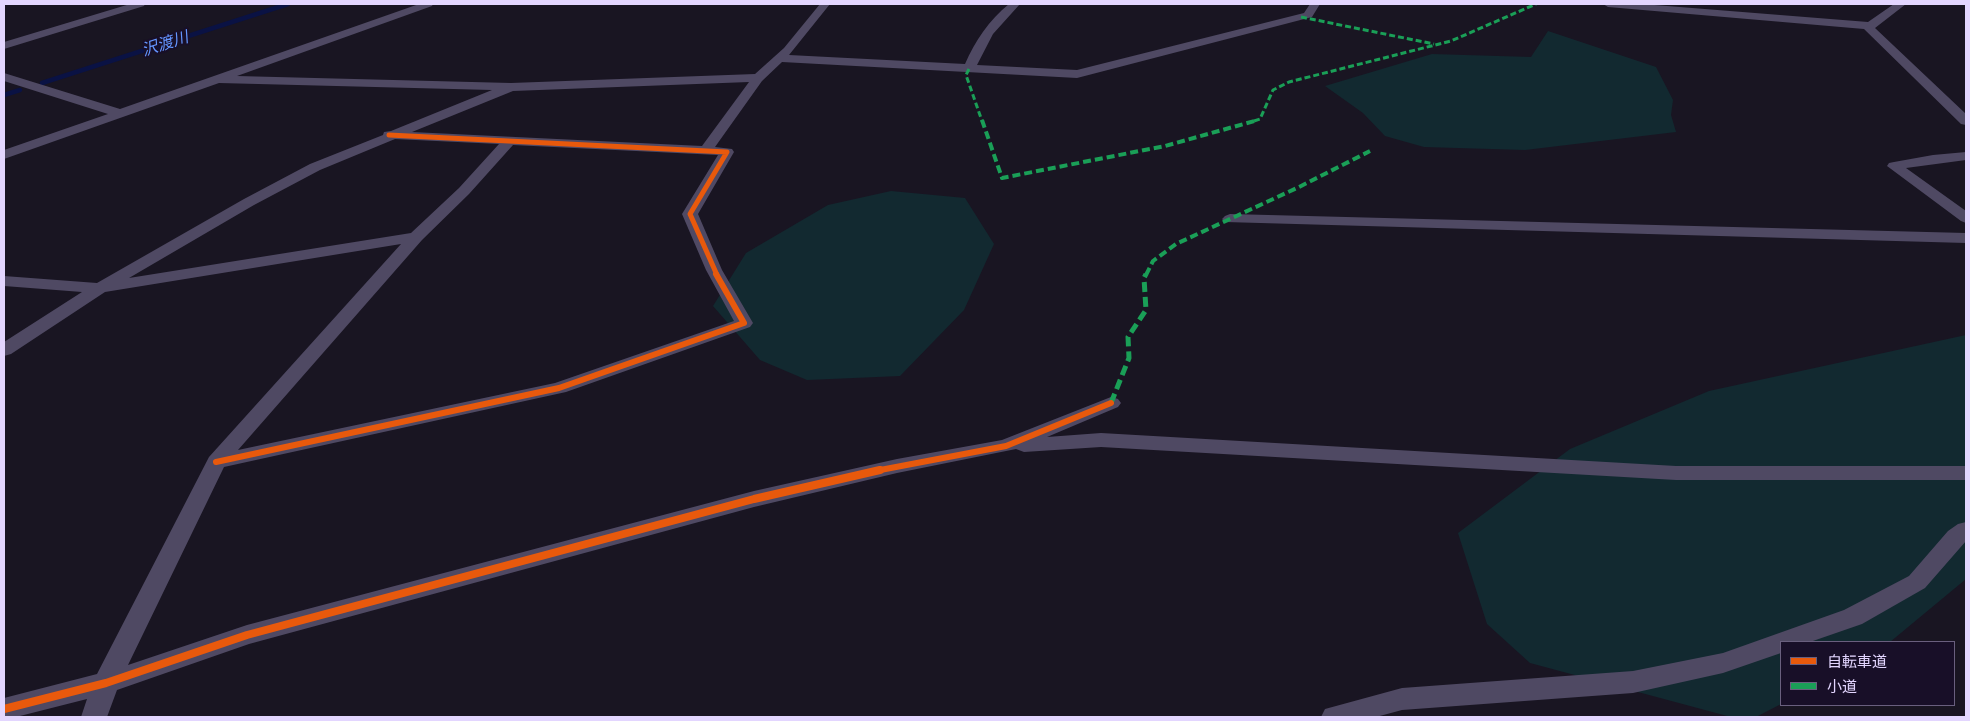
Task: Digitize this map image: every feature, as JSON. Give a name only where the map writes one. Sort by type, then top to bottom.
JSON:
[{"type":"street","points":[[4,46],[140,4]]},
{"type":"street","points":[[4,155],[428,4]]},
{"type":"street","points":[[706,150],[758,78],[780,58],[825,4]]},
{"type":"street","points":[[969,68],[977,48],[992,25],[1005,11],[1015,4]]},
{"type":"street","points":[[780,58],[1076,74],[1308,15],[1315,4]]},
{"type":"street","points":[[1608,4],[1871,26]]},
{"type":"street","points":[[1901,4],[1875,21],[1869,28],[1871,32],[1966,121]]},
{"type":"street","points":[[4,77],[119,113]]},
{"type":"street","points":[[217,79],[512,87],[758,78]]},
{"type":"street","points":[[4,350],[100,288],[249,202],[307,171],[389,135],[512,87]]},
{"type":"street","points":[[216,462],[559,388],[744,323],[714,270],[690,214],[727,152],[389,135]]},
{"type":"street","points":[[94,717],[106,683],[216,462],[416,237],[464,191],[508,142]]},
{"type":"street","points":[[1966,156],[1933,159],[1894,166],[1966,218]]},
{"type":"street","points":[[1230,219],[1966,238]]},
{"type":"street","points":[[4,281],[100,288],[416,237]]},
{"type":"street","points":[[1006,446],[1111,403]]},
{"type":"street","points":[[4,709],[106,683],[247,635],[754,499],[897,466],[1006,446],[1101,440],[1676,473],[1966,473]]},
{"type":"street","points":[[1785,641],[1853,618],[1917,582],[1956,537],[1966,530]]},
{"type":"street","points":[[1335,717],[1402,700],[1633,682],[1723,663],[1780,643]]},
{"type":"shaded area","points":[[1548,31],[1656,67],[1673,100],[1671,115],[1676,132],[1525,150],[1424,147],[1385,136],[1363,113],[1325,86],[1432,54],[1531,57]]},
{"type":"shaded area","points":[[891,191],[965,198],[994,244],[964,310],[900,376],[807,380],[760,360],[713,306],[746,253],[828,205]]},
{"type":"shaded area","points":[[1966,335],[1966,579],[1891,641],[1780,641],[1780,705],[1756,717],[1731,717],[1530,663],[1487,624],[1458,533],[1570,449],[1709,391]]},
{"type":"waterway","name":"沢渡川","points":[[42,83],[288,4]]},
{"type":"waterway","name":"沢渡川","points":[[4,95],[20,90]]},
{"type":"marked path","points":[[969,69],[966,75],[1002,178],[1165,146],[1260,119],[1273,90],[1289,82],[1451,41],[1536,4]]},
{"type":"marked path","points":[[1301,17],[1434,44]]},
{"type":"marked path","points":[[1111,403],[1129,358],[1128,337],[1146,310],[1144,278],[1153,261],[1176,244],[1299,187],[1370,151]]},
{"type":"cycle path","points":[[216,462],[559,388],[744,323],[714,270],[690,214],[727,152],[389,135]]},
{"type":"cycle path","points":[[4,709],[106,683],[247,635],[754,499],[897,466],[1006,446],[1111,403]]}]
